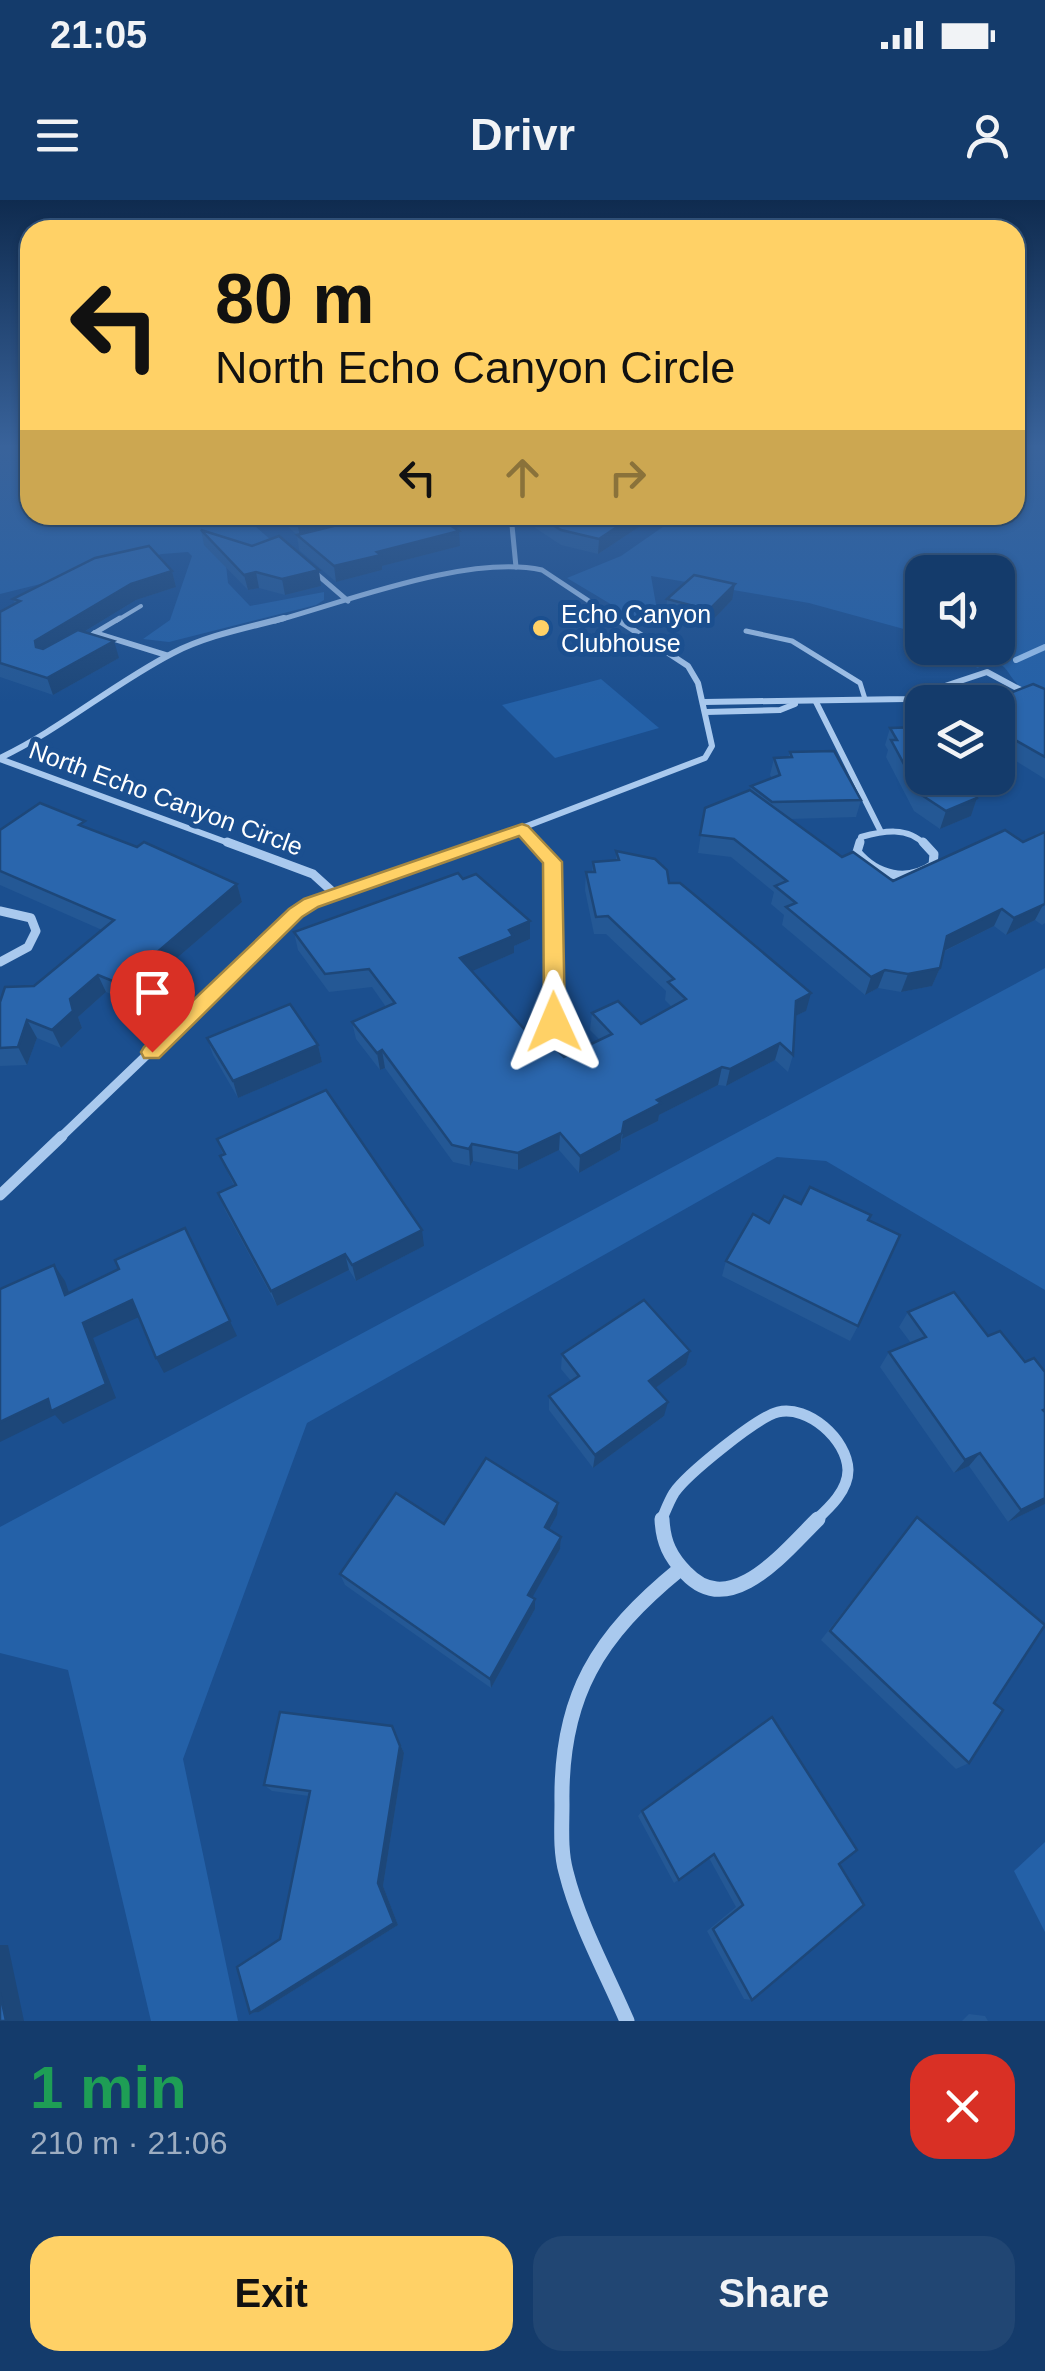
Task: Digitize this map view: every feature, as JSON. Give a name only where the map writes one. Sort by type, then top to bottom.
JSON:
[{"type":"street","points":[[513,533],[516,567]]},
{"type":"street","name":"North Echo Canyon Circle","points":[[516,567],[542,570],[688,666],[704,702],[712,746],[706,758],[522,829],[336,894],[313,874],[0,759],[38,740],[166,655],[202,640],[465,570],[516,567]]},
{"type":"street","points":[[311,568],[348,602]]},
{"type":"street","points":[[95,633],[166,655]]},
{"type":"street","points":[[704,702],[796,703],[916,697],[987,672],[1045,703]]},
{"type":"street","points":[[816,702],[880,830]]},
{"type":"street","points":[[706,712],[780,710],[796,703]]},
{"type":"street","points":[[522,829],[552,862],[554,1022]]},
{"type":"street","points":[[880,830],[909,834],[925,842],[934,854],[933,865],[910,876],[870,867],[857,852],[856,844],[860,837],[880,830]]},
{"type":"street","points":[[0,1195],[296,913],[336,894]]},
{"type":"street","points":[[0,911],[31,918],[36,931],[28,947],[0,962]]},
{"type":"street","points":[[780,1411],[812,1417],[838,1440],[848,1472],[838,1500],[760,1575],[730,1590],[694,1583],[680,1569],[669,1556],[661,1520],[675,1491],[753,1423],[780,1411]]},
{"type":"street","points":[[627,2021],[566,1870],[559,1766],[578,1692],[594,1654],[635,1603],[680,1569]]},
{"type":"lane","points":[[79,642],[141,606]]},
{"type":"lane","points":[[746,631],[792,641],[860,682],[865,699]]},
{"type":"shaded area","points":[[0,533],[263,533],[271,540],[226,565],[228,583],[250,606],[324,592],[324,600],[169,642],[143,639],[170,620],[192,556],[188,552],[162,554],[0,594]]},
{"type":"shaded area","points":[[654,533],[1045,533],[1045,689],[1022,688],[998,665],[1015,665],[1015,555],[905,555],[905,629],[809,603],[651,576],[658,616],[639,621],[567,578],[621,556]]},
{"type":"shaded area","points":[[601,679],[659,728],[555,758],[502,705]]},
{"type":"shaded area","points":[[1045,968],[1045,1290],[826,1161],[777,1157],[307,1423],[183,1759],[238,2021],[151,2021],[68,1670],[0,1653],[0,1527]]},
{"type":"shaded area","points":[[1045,1842],[1045,1932],[1014,1871]]},
{"type":"building","points":[[204,533],[252,546],[279,536],[319,570],[282,579],[256,572],[244,575]]},
{"type":"building","points":[[305,533],[451,533],[334,566],[297,535]]},
{"type":"building","points":[[574,533],[608,533],[599,539]]},
{"type":"building","points":[[149,546],[172,571],[131,584],[35,641],[36,647],[43,649],[78,630],[114,641],[47,678],[0,663],[0,612],[20,601],[13,599],[95,558]]},
{"type":"building","points":[[694,575],[735,584],[709,610],[667,599]]},
{"type":"building","points":[[1033,684],[1045,689],[1045,757],[1015,740],[1015,691]]},
{"type":"building","points":[[890,728],[905,728],[905,766],[891,740],[897,740]]},
{"type":"building","points":[[834,751],[861,800],[772,802],[751,786],[780,775],[774,758],[792,757],[790,752]]},
{"type":"building","points":[[750,790],[842,857],[853,852],[893,881],[1005,830],[1023,842],[1045,832],[1045,904],[1014,918],[1002,909],[947,936],[940,968],[908,974],[885,970],[871,977],[786,907],[796,903],[775,886],[787,881],[734,839],[700,835],[705,808]]},
{"type":"building","points":[[922,795],[976,795],[977,798],[946,811]]},
{"type":"building","points":[[40,803],[85,821],[79,825],[137,847],[144,842],[237,884],[120,984],[98,975],[70,999],[73,1011],[52,1030],[27,1020],[18,1047],[0,1048],[0,1002],[5,987],[34,986],[114,920],[0,871],[0,830]]},
{"type":"building","points":[[616,851],[655,859],[667,870],[669,883],[680,883],[811,993],[796,1001],[793,1055],[780,1043],[730,1069],[722,1067],[657,1100],[661,1103],[624,1122],[622,1133],[580,1156],[560,1133],[518,1153],[472,1144],[469,1149],[452,1145],[382,1050],[377,1053],[352,1022],[395,1003],[369,969],[325,974],[294,932],[458,873],[463,879],[476,874],[530,921],[509,930],[513,936],[460,958],[545,1052],[555,1048],[564,1057],[612,1034],[592,1013],[618,1001],[641,1024],[686,999],[668,982],[674,979],[608,916],[596,917],[586,872],[595,872],[593,862],[619,860]]},
{"type":"building","points":[[290,1004],[318,1045],[233,1081],[207,1038]]},
{"type":"building","points":[[326,1090],[422,1230],[352,1265],[345,1254],[271,1291],[218,1193],[236,1185],[220,1156],[225,1154],[217,1139]]},
{"type":"building","points":[[810,1187],[871,1215],[868,1220],[900,1235],[858,1326],[726,1261],[753,1214],[769,1223],[784,1196],[801,1204]]},
{"type":"building","points":[[185,1228],[230,1321],[156,1358],[132,1300],[83,1323],[106,1384],[51,1411],[48,1399],[0,1422],[0,1289],[54,1265],[65,1295],[119,1269],[115,1260]]},
{"type":"building","points":[[954,1292],[988,1336],[1000,1331],[1025,1362],[1034,1358],[1045,1372],[1045,1498],[1021,1510],[980,1453],[965,1460],[889,1352],[926,1337],[908,1312]]},
{"type":"building","points":[[644,1300],[690,1351],[649,1381],[668,1402],[595,1455],[549,1396],[579,1376],[562,1354]]},
{"type":"building","points":[[486,1458],[558,1503],[545,1527],[561,1537],[528,1595],[535,1599],[490,1679],[340,1574],[396,1493],[444,1524]]},
{"type":"building","points":[[917,1517],[1045,1625],[994,1703],[1003,1710],[969,1763],[830,1631]]},
{"type":"building","points":[[280,1712],[392,1726],[400,1746],[378,1883],[394,1923],[250,2013],[237,1967],[280,1939],[310,1791],[264,1785]]},
{"type":"building","points":[[772,1717],[857,1850],[839,1864],[864,1905],[752,2000],[713,1929],[743,1905],[714,1854],[679,1880],[642,1811]]},
{"type":"building","points":[[0,1993],[6,2021],[0,2021]]},
{"type":"waterway","points":[[1016,660],[1045,647]]},
{"type":"place","name":"Echo Canyon Clubhouse","points":[[541,628]]},
{"type":"route","points":[[152,1052],[311,903],[522,829],[552,862],[554,1022]]}]
